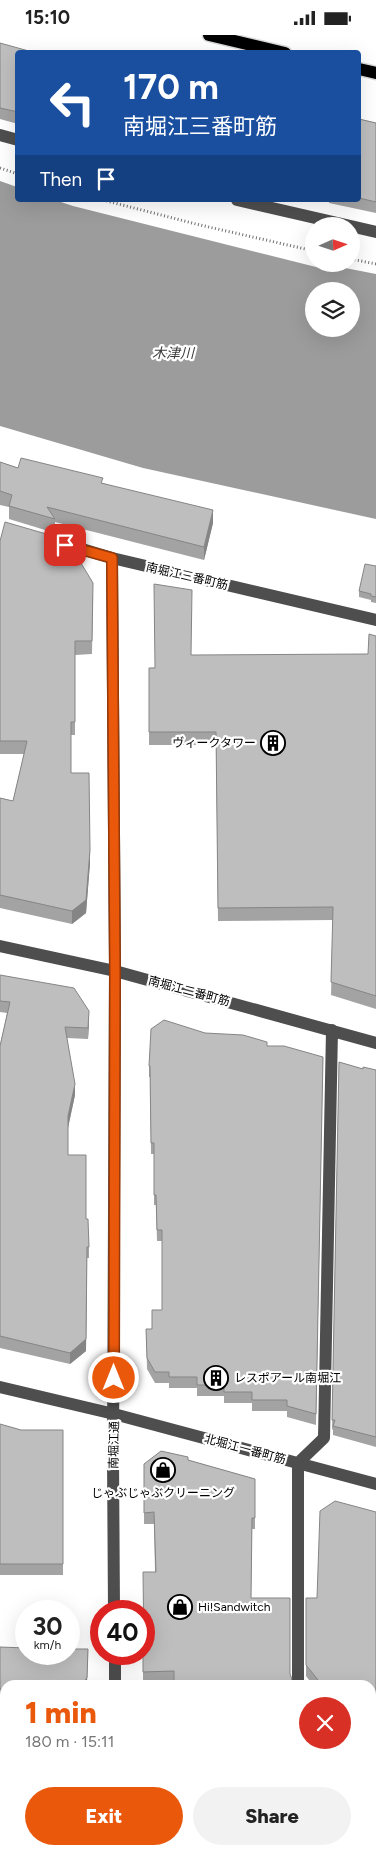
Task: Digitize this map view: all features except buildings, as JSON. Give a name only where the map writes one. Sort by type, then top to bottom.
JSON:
[{"type":"main road","points":[[209,35],[272,50]]},
{"type":"main road","points":[[361,69],[376,73]]},
{"type":"street","points":[[0,135],[15,139]]},
{"type":"street","points":[[246,202],[376,232]]},
{"type":"street","name":"南堀江三番町筋","points":[[44,538],[112,558],[376,620]]},
{"type":"street","name":"南堀江通","points":[[112,558],[115,971],[114,1600]]},
{"type":"street","name":"南堀江二番町筋","points":[[0,946],[115,971],[376,1043]]},
{"type":"street","points":[[298,1680],[298,1463],[324,1438],[332,1031]]},
{"type":"street","name":"北堀江一番町筋","points":[[0,1387],[114,1414],[376,1484]]},
{"type":"street","points":[[114,1665],[115,1680]]},
{"type":"path","points":[[0,168],[15,173]]},
{"type":"path","points":[[111,202],[305,249]]},
{"type":"path","points":[[360,261],[376,265]]},
{"type":"water","name":"木津川","points":[[0,181],[15,186],[15,202],[61,202],[305,264],[305,273],[360,273],[360,271],[376,274],[376,519],[143,468],[0,426]]},
{"type":"place","name":"ヴィークタワー","points":[[273,743]]},
{"type":"place","name":"レスポアール南堀江","points":[[216,1378]]},
{"type":"place","name":"じゃぶじゃぶクリーニング","points":[[163,1470]]},
{"type":"place","name":"Hi!Sandwitch","points":[[180,1607]]},
{"type":"route","points":[[65,545],[112,558],[115,971],[114,1378]]}]
